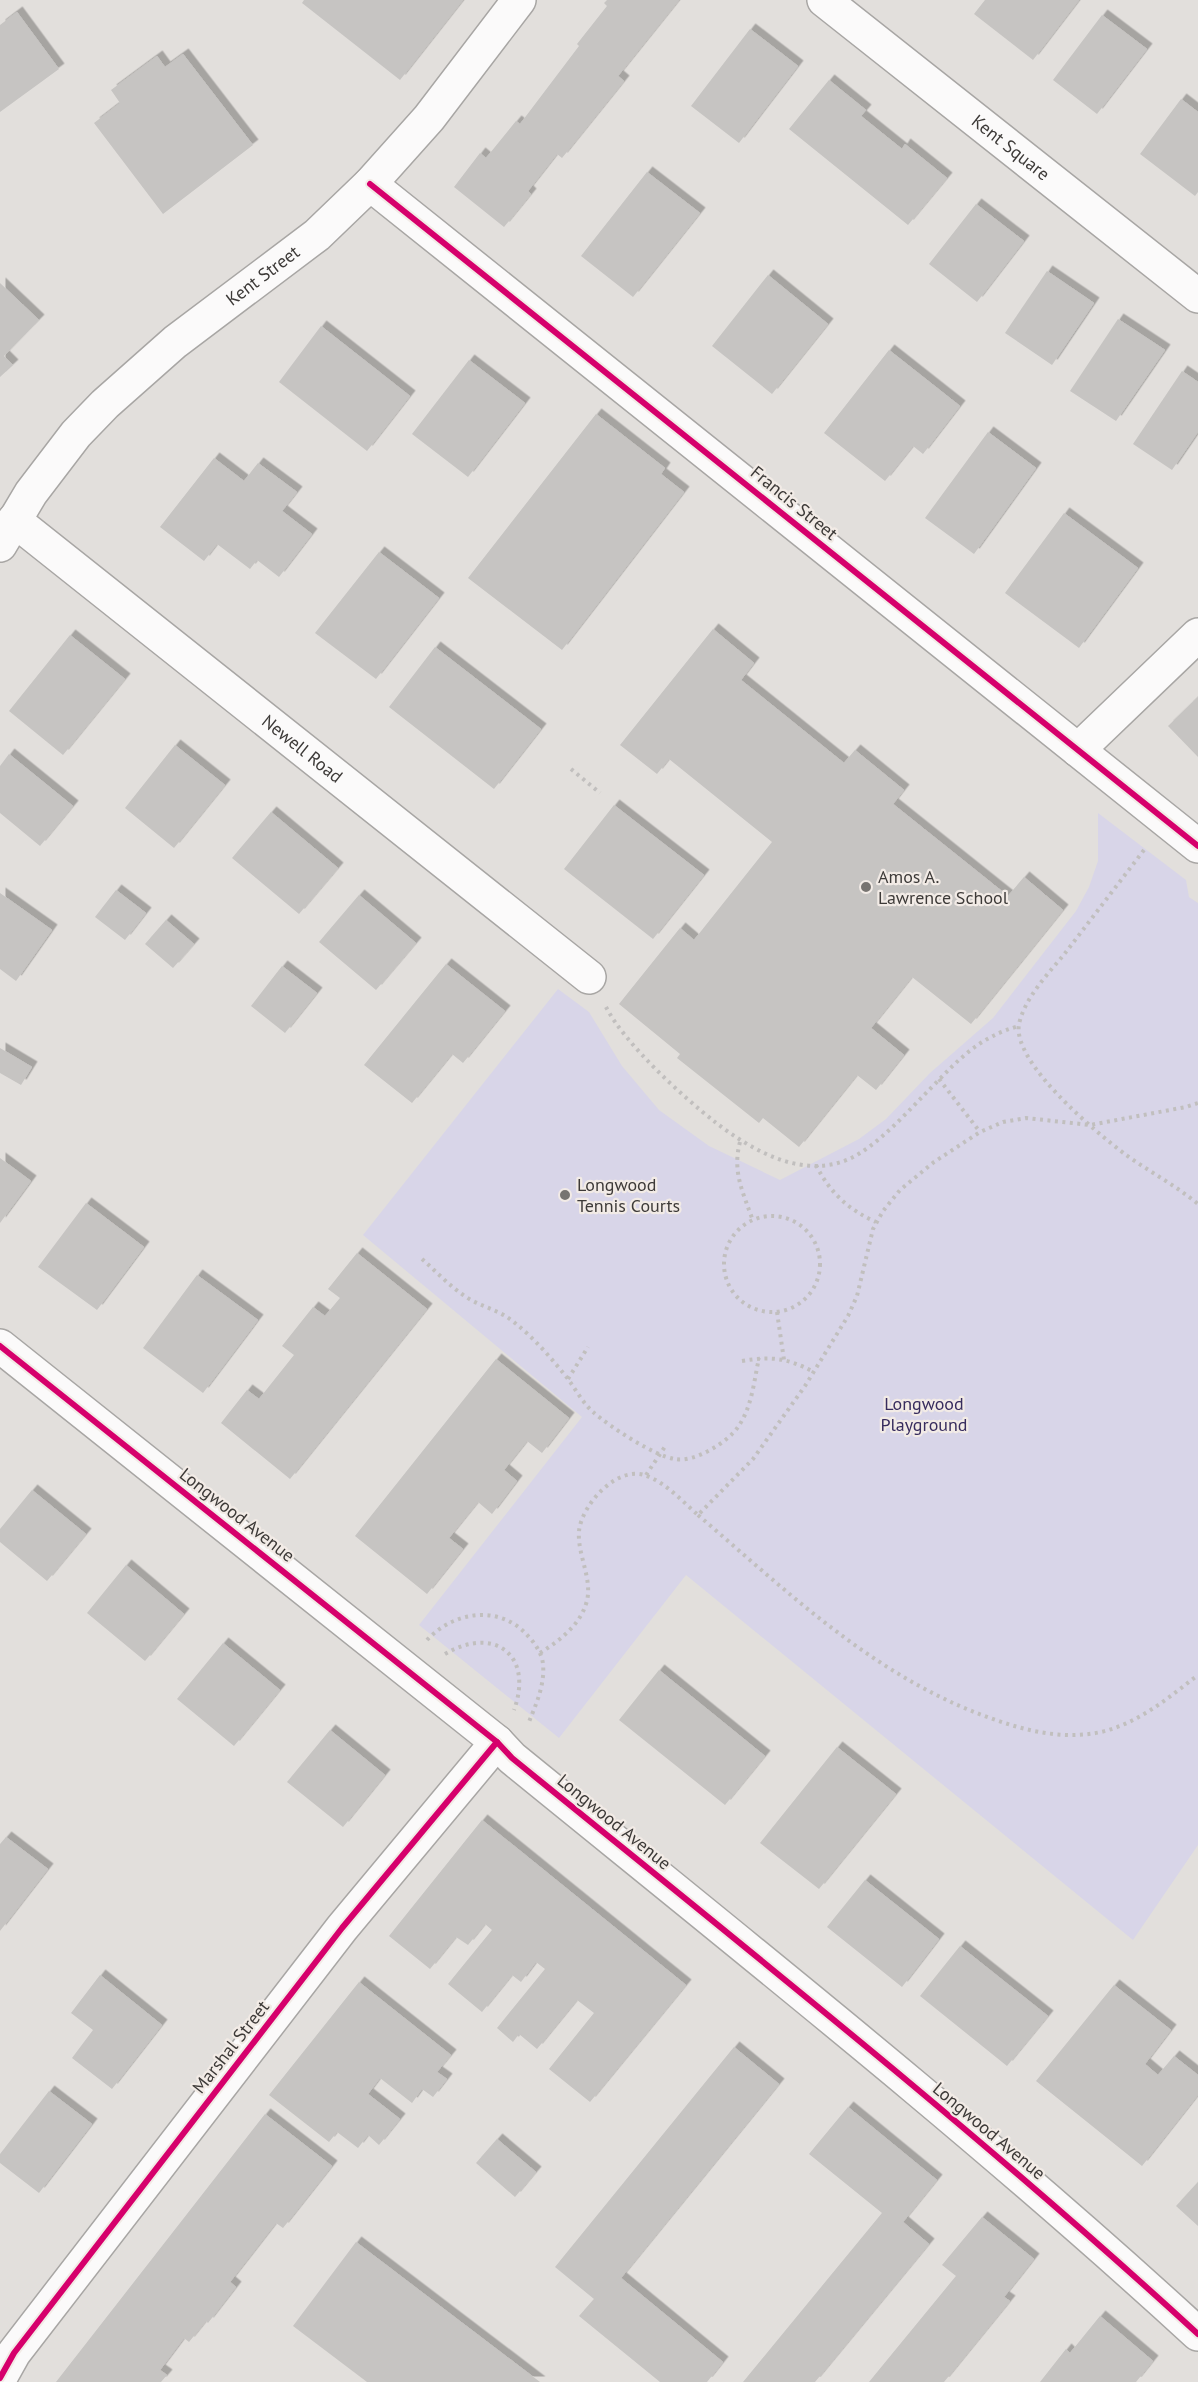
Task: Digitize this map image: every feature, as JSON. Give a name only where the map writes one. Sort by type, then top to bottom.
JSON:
[{"type":"street","name":"Kent Street","points":[[7,533],[48,469],[76,434],[105,404],[200,321],[317,235],[370,184],[429,118],[519,0]]},
{"type":"street","name":"Kent Square","points":[[824,0],[1198,296]]},
{"type":"street","name":"Francis Street","points":[[370,184],[1198,846]]},
{"type":"street","name":"Newell Road","points":[[7,533],[589,977]]},
{"type":"street","points":[[1078,750],[1198,635]]},
{"type":"street","name":"Longwood Avenue","points":[[0,1346],[505,1729],[512,1758],[996,2157],[1118,2260],[1198,2334]]},
{"type":"street","name":"Marshal Street","points":[[0,2378],[14,2352],[342,1928],[505,1729]]},
{"type":"path","points":[[571,768],[600,793]]},
{"type":"path","points":[[1146,846],[1031,997],[1019,1026],[1028,1060],[1038,1074],[1090,1125],[1126,1154],[1198,1204]]},
{"type":"path","points":[[589,977],[610,1015],[641,1052],[693,1105],[740,1142],[780,1162],[816,1166],[836,1163],[856,1156],[882,1136],[954,1064],[985,1038],[1019,1026]]},
{"type":"path","points":[[939,1079],[980,1132]]},
{"type":"path","points":[[698,1515],[753,1459],[839,1334],[853,1306],[876,1222],[900,1190],[934,1162],[980,1132],[1003,1122],[1026,1118],[1090,1125],[1198,1103]]},
{"type":"path","points":[[740,1142],[735,1159],[738,1176],[753,1221]]},
{"type":"path","points":[[816,1166],[826,1186],[850,1208],[876,1222]]},
{"type":"path","points":[[774,1217],[792,1221],[812,1236],[821,1266],[813,1290],[795,1307],[777,1312],[758,1310],[742,1301],[734,1292],[726,1275],[725,1256],[729,1244],[740,1229],[753,1221],[774,1217]]},
{"type":"path","points":[[422,1259],[456,1290],[473,1301],[493,1308],[515,1323],[568,1379],[592,1411],[613,1427],[660,1454],[677,1460],[698,1456],[721,1444],[738,1428],[750,1401],[759,1358]]},
{"type":"path","points":[[777,1312],[784,1360]]},
{"type":"path","points":[[568,1379],[588,1347]]},
{"type":"path","points":[[742,1361],[775,1357],[795,1362],[814,1372]]},
{"type":"path","points":[[646,1476],[666,1444]]},
{"type":"path","points":[[540,1653],[559,1641],[575,1623],[587,1602],[588,1588],[579,1531],[589,1503],[602,1490],[618,1480],[633,1475],[646,1476],[665,1487],[833,1631],[887,1669],[937,1696],[1004,1723],[1055,1735],[1101,1732],[1140,1717],[1198,1675]]},
{"type":"path","points":[[433,1633],[450,1621],[484,1614],[511,1621],[524,1630],[540,1653],[543,1675],[540,1695],[527,1728]]},
{"type":"path","points":[[439,1657],[458,1646],[478,1640],[496,1644],[511,1655],[519,1672],[520,1695],[505,1729]]},
{"type":"green space","name":"Longwood Playground","points":[[1098,813],[1186,880],[1189,897],[1198,903],[1198,1845],[1133,1940],[686,1575],[559,1738],[419,1625],[582,1417],[363,1235],[558,989],[589,1012],[622,1066],[659,1110],[709,1146],[780,1180],[859,1139],[886,1119],[930,1073],[993,1018],[1076,911],[1089,887],[1098,861]]},
{"type":"building","points":[[304,0],[463,0],[400,80],[302,3]]},
{"type":"building","points":[[607,0],[679,0],[618,76],[624,81],[562,158],[557,154],[528,191],[531,194],[504,227],[454,187],[480,153],[486,158],[516,121],[520,124],[579,46],[577,44],[607,6],[604,3]]},
{"type":"building","points":[[985,0],[1079,0],[1033,60],[974,14]]},
{"type":"building","points":[[17,12],[59,69],[0,112],[0,25]]},
{"type":"building","points":[[1102,15],[1147,49],[1097,114],[1053,80]]},
{"type":"building","points":[[750,29],[798,66],[739,143],[691,106]]},
{"type":"building","points":[[183,54],[253,145],[163,214],[94,123],[120,103],[111,90],[157,56],[165,67]]},
{"type":"building","points":[[829,80],[866,110],[861,116],[902,149],[905,144],[947,178],[908,225],[789,129]]},
{"type":"building","points":[[1181,99],[1198,112],[1198,192],[1195,196],[1140,154]]},
{"type":"building","points":[[647,172],[700,213],[633,297],[581,256]]},
{"type":"building","points":[[976,204],[1024,241],[977,302],[929,264]]},
{"type":"building","points":[[1047,271],[1094,303],[1052,365],[1005,333]]},
{"type":"building","points":[[768,275],[828,324],[772,394],[712,346]]},
{"type":"building","points":[[0,283],[39,320],[4,356],[13,365],[0,377]]},
{"type":"building","points":[[1118,319],[1165,350],[1116,421],[1070,391]]},
{"type":"building","points":[[321,326],[410,396],[367,451],[279,382]]},
{"type":"building","points":[[889,350],[960,406],[923,454],[913,446],[885,481],[824,433]]},
{"type":"building","points":[[469,360],[525,403],[468,477],[412,434]]},
{"type":"building","points":[[1182,371],[1198,382],[1198,432],[1172,470],[1133,444]]},
{"type":"building","points":[[596,414],[665,468],[661,474],[684,492],[562,650],[468,578]]},
{"type":"building","points":[[988,432],[1036,468],[974,554],[925,518]]},
{"type":"building","points":[[214,458],[244,481],[258,463],[297,492],[282,511],[312,534],[279,577],[257,560],[250,569],[217,544],[204,561],[160,527]]},
{"type":"building","points":[[1064,513],[1138,568],[1079,648],[1005,593]]},
{"type":"building","points":[[379,552],[439,598],[376,679],[315,633]]},
{"type":"building","name":"Amos A. Lawrence School","points":[[713,629],[754,663],[741,680],[844,763],[855,750],[904,790],[893,804],[1008,896],[1024,877],[1063,910],[971,1024],[912,977],[871,1028],[904,1055],[876,1090],[857,1075],[799,1147],[763,1118],[759,1123],[677,1058],[680,1054],[619,1004],[680,928],[694,940],[772,842],[669,759],[657,774],[620,745]]},
{"type":"building","points":[[70,635],[125,679],[63,755],[9,711]]},
{"type":"building","points":[[435,647],[541,729],[494,789],[389,707]]},
{"type":"building","points":[[1198,697],[1198,757],[1168,726]]},
{"type":"building","points":[[175,745],[225,785],[174,848],[125,808]]},
{"type":"building","points":[[9,754],[73,806],[40,846],[0,813],[0,766]]},
{"type":"building","points":[[614,805],[704,875],[653,939],[564,869]]},
{"type":"building","points":[[271,812],[338,868],[299,914],[232,858]]},
{"type":"building","points":[[116,890],[146,913],[125,940],[95,917]]},
{"type":"building","points":[[0,893],[52,930],[16,981],[0,969]]},
{"type":"building","points":[[359,895],[416,943],[376,990],[319,942]]},
{"type":"building","points":[[166,920],[194,944],[173,968],[145,944]]},
{"type":"building","points":[[446,964],[505,1011],[463,1063],[452,1054],[412,1103],[364,1065]]},
{"type":"building","points":[[282,966],[317,993],[285,1033],[251,1006]]},
{"type":"building","points":[[0,1048],[32,1067],[21,1085],[0,1073]]},
{"type":"building","points":[[0,1158],[31,1181],[0,1223]]},
{"type":"building","points":[[86,1203],[144,1247],[97,1310],[38,1267]]},
{"type":"building","points":[[357,1253],[427,1309],[290,1479],[221,1423],[247,1390],[259,1399],[294,1355],[282,1346],[313,1307],[325,1316],[340,1298],[328,1289]]},
{"type":"building","points":[[197,1275],[258,1320],[203,1393],[143,1348]]},
{"type":"building","points":[[496,1359],[569,1418],[542,1453],[527,1441],[504,1470],[517,1481],[492,1514],[478,1502],[449,1538],[463,1549],[427,1594],[355,1536]]},
{"type":"building","points":[[32,1490],[86,1534],[47,1581],[0,1542],[0,1529]]},
{"type":"building","points":[[126,1565],[184,1614],[145,1661],[87,1613]]},
{"type":"building","points":[[223,1643],[280,1690],[234,1746],[177,1699]]},
{"type":"building","points":[[659,1670],[765,1756],[725,1805],[619,1720]]},
{"type":"building","points":[[330,1730],[385,1775],[343,1827],[287,1782]]},
{"type":"building","points":[[837,1747],[896,1794],[819,1889],[760,1843]]},
{"type":"building","points":[[482,1820],[686,1985],[590,2102],[549,2069],[594,2013],[577,2000],[537,2049],[519,2034],[513,2042],[497,2028],[545,1969],[536,1962],[521,1982],[512,1975],[482,2012],[448,1984],[492,1930],[485,1924],[468,1945],[456,1937],[430,1969],[389,1936]]},
{"type":"building","points":[[6,1837],[48,1869],[0,1931],[0,1844]]},
{"type":"building","points":[[865,1880],[939,1939],[902,1987],[827,1927]]},
{"type":"building","points":[[960,1946],[1048,2016],[1007,2066],[920,1996]]},
{"type":"building","points":[[100,1975],[162,2025],[112,2089],[72,2058],[93,2030],[71,2013]]},
{"type":"building","points":[[359,1982],[451,2055],[437,2072],[447,2079],[433,2097],[422,2089],[412,2103],[380,2078],[368,2094],[400,2119],[379,2145],[368,2135],[358,2148],[337,2132],[329,2142],[269,2095]]},
{"type":"building","points":[[1114,1985],[1171,2030],[1145,2064],[1158,2075],[1174,2056],[1198,2075],[1198,2095],[1142,2166],[1036,2081]]},
{"type":"building","points":[[734,2047],[779,2084],[621,2278],[723,2362],[707,2382],[660,2382],[579,2316],[594,2299],[555,2267]]},
{"type":"building","points":[[49,2091],[92,2124],[39,2193],[0,2163],[0,2154]]},
{"type":"building","points":[[848,2107],[937,2180],[903,2222],[929,2244],[815,2382],[743,2382],[882,2213],[809,2154]]},
{"type":"building","points":[[265,2114],[332,2166],[283,2228],[276,2223],[230,2282],[236,2287],[208,2323],[206,2321],[189,2342],[184,2338],[160,2370],[167,2375],[161,2382],[56,2382]]},
{"type":"building","points":[[497,2139],[536,2172],[515,2197],[476,2163]]},
{"type":"building","points":[[1198,2182],[1198,2226],[1176,2206]]},
{"type":"building","points":[[982,2217],[1034,2259],[1004,2297],[1010,2301],[944,2382],[869,2382],[956,2276],[942,2265]]},
{"type":"building","points":[[356,2242],[540,2382],[367,2382],[293,2326]]},
{"type":"building","points":[[1100,2316],[1153,2361],[1136,2382],[1040,2382],[1066,2349],[1070,2353]]},
{"type":"cycle path","points":[[370,184],[1198,846]]},
{"type":"cycle path","points":[[0,1346],[497,1742],[512,1758],[945,2113],[1115,2259],[1198,2334]]},
{"type":"cycle path","points":[[0,2378],[14,2353],[342,1928],[497,1742]]},
{"type":"place","name":"Amos A. Lawrence School","points":[[866,887]]},
{"type":"place","name":"Longwood Tennis Courts","points":[[565,1195]]}]
